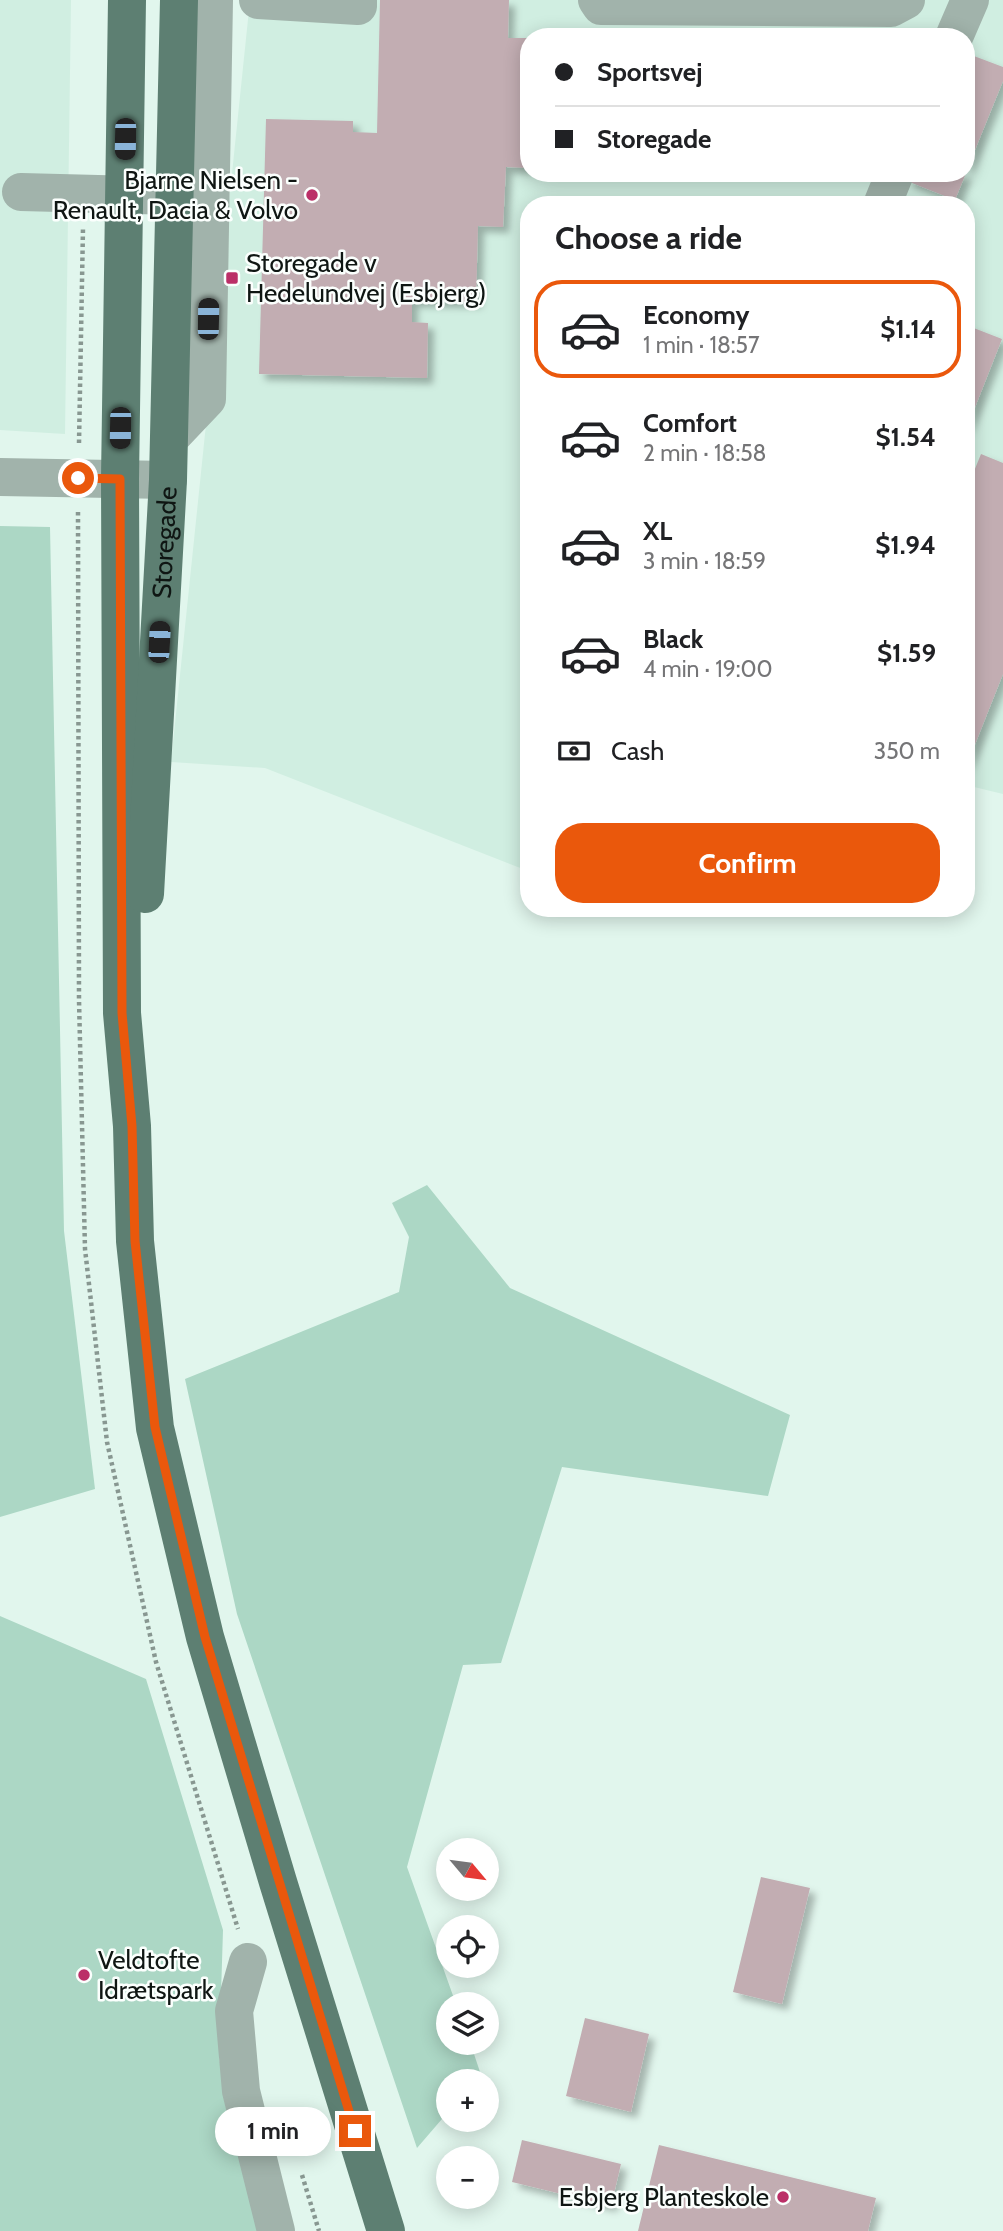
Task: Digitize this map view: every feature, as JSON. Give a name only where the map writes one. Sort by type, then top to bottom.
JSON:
[{"type":"main road","name":"Storegade","points":[[127,0],[120,479],[122,1013],[132,1126],[135,1241],[155,1427],[205,1637],[386,2231]]},
{"type":"main road","name":"Storegade","points":[[132,1126],[168,480],[179,0]]},
{"type":"street","points":[[169,439],[207,399],[214,0]]},
{"type":"street","points":[[258,0],[358,6],[358,0]]},
{"type":"street","points":[[597,0],[601,6],[891,8],[906,0]]},
{"type":"street","points":[[958,28],[970,0]]},
{"type":"street","points":[[21,192],[175,195]]},
{"type":"street","points":[[0,477],[168,480]]},
{"type":"street","points":[[248,1962],[234,2011],[241,2091],[276,2231]]},
{"type":"shaded area","points":[[0,0],[71,0],[65,434],[0,430]]},
{"type":"shaded area","points":[[250,0],[1003,0],[1003,794],[975,787],[975,196],[520,196],[520,868],[265,768],[171,762]]},
{"type":"shaded area","points":[[0,526],[50,527],[64,1231],[95,1489],[0,1517]]},
{"type":"shaded area","points":[[427,1185],[510,1288],[790,1415],[768,1496],[562,1467],[501,1663],[463,1665],[407,1867],[436,1948],[436,1978],[447,1978],[452,1992],[436,1992],[436,2055],[474,2055],[479,2069],[436,2069],[436,2126],[417,2148],[237,1614],[185,1379],[399,1292],[409,1237],[392,1203]]},
{"type":"shaded area","name":"Veldtofte Idrætspark","points":[[0,1616],[146,1679],[223,1930],[219,2058],[259,2231],[0,2231]]},
{"type":"building","points":[[380,0],[509,0],[508,38],[520,38],[520,168],[506,167],[503,227],[478,226],[476,302],[412,301],[412,322],[428,323],[427,378],[259,374],[266,119],[353,121],[353,132],[377,133]]},
{"type":"building","points":[[975,56],[1003,67],[1003,81],[975,150]]},
{"type":"building","points":[[910,182],[962,182],[957,196],[945,196]]},
{"type":"building","points":[[975,328],[1002,339],[975,407]]},
{"type":"building","points":[[981,454],[1003,463],[1003,674],[975,744],[975,469]]},
{"type":"building","points":[[761,1877],[810,1888],[782,2004],[733,1992]]},
{"type":"building","points":[[585,2018],[649,2034],[631,2112],[566,2096]]},
{"type":"building","points":[[522,2140],[621,2164],[611,2206],[512,2182]]},
{"type":"building","points":[[659,2145],[876,2198],[868,2231],[638,2231]]},
{"type":"place","name":"Bjarne Nielsen - Renault, Dacia & Volvo","points":[[312,195]]},
{"type":"place","name":"Storegade v Hedelundvej (Esbjerg)","points":[[232,278]]},
{"type":"place","name":"Veldtofte Idrætspark","points":[[84,1975]]},
{"type":"place","name":"Esbjerg Planteskole","points":[[783,2197]]},
{"type":"route","points":[[78,478],[120,479],[122,1013],[132,1126],[135,1241],[155,1427],[205,1637],[355,2131]]}]
